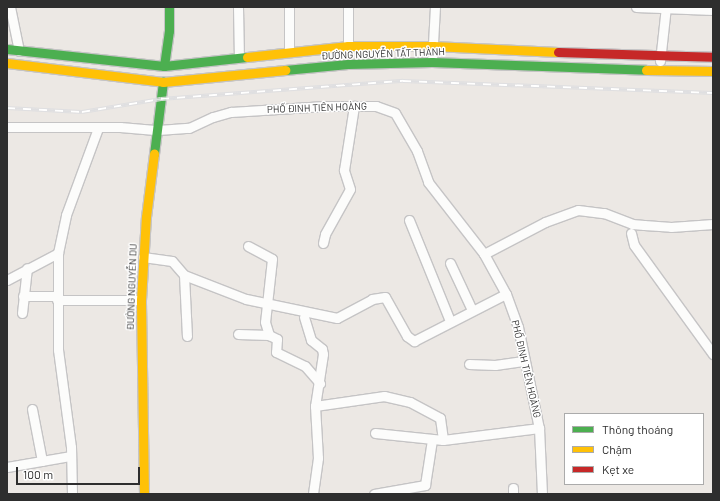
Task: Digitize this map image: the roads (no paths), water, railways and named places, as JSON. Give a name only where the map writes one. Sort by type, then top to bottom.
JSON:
[{"type":"main road","points":[[164,66],[169,31],[169,7]]},
{"type":"main road","name":"ĐƯỜNG NGUYỄN TẤT THÀNH","points":[[7,49],[164,66],[290,51],[348,46],[433,46],[661,57],[713,56]]},
{"type":"main road","points":[[17,64],[19,51]]},
{"type":"main road","points":[[290,51],[291,69]]},
{"type":"main road","name":"ĐƯỜNG NGUYỄN TẤT THÀNH","points":[[7,63],[162,82],[348,64],[432,62],[660,71],[713,71]]},
{"type":"main road","name":"ĐƯỜNG NGUYỄN DU","points":[[144,494],[141,300],[143,257],[158,130],[162,82]]},
{"type":"street","points":[[10,7],[19,51]]},
{"type":"street","points":[[238,7],[239,57]]},
{"type":"street","points":[[289,7],[290,51]]},
{"type":"street","points":[[348,7],[348,46]]},
{"type":"street","points":[[432,62],[435,7]]},
{"type":"street","points":[[636,7],[713,10]]},
{"type":"street","points":[[660,71],[666,8]]},
{"type":"street","points":[[323,243],[325,234],[350,189],[344,170],[354,106]]},
{"type":"street","name":"PHỐ ĐINH TIÊN HOÀNG","points":[[7,128],[120,127],[158,130],[189,128],[213,116],[232,112],[354,106],[376,106],[397,115],[417,151],[428,182],[484,254],[506,294],[518,327],[539,428],[542,494]]},
{"type":"street","points":[[72,494],[71,456],[58,350],[58,253],[66,215],[98,128]]},
{"type":"street","points":[[484,254],[545,222],[578,210],[604,213],[632,224],[644,226],[671,227],[713,224]]},
{"type":"street","points":[[409,220],[450,321]]},
{"type":"street","points":[[631,233],[634,245],[713,354]]},
{"type":"street","points":[[248,246],[272,259],[265,322],[268,335]]},
{"type":"street","points":[[7,280],[27,268],[58,253]]},
{"type":"street","points":[[143,257],[172,261],[184,275],[267,305],[337,318],[372,300],[385,297],[407,336],[414,340],[506,294]]},
{"type":"street","points":[[450,263],[472,310]]},
{"type":"street","points":[[22,312],[27,268]]},
{"type":"street","points":[[184,275],[187,336]]},
{"type":"street","points":[[23,296],[141,300]]},
{"type":"street","points":[[304,318],[311,340],[322,349],[323,354],[320,383],[315,406],[318,458],[313,494]]},
{"type":"street","points":[[238,334],[268,335],[277,339],[278,355],[305,366],[320,383]]},
{"type":"street","points":[[469,364],[495,365],[525,361]]},
{"type":"street","points":[[315,406],[384,396],[410,402],[440,418],[443,440]]},
{"type":"street","points":[[32,409],[42,461]]},
{"type":"street","points":[[375,433],[443,440],[539,428]]},
{"type":"street","points":[[374,494],[425,484],[432,440]]},
{"type":"street","points":[[7,467],[71,456]]},
{"type":"railway","points":[[7,108],[82,112],[161,99],[403,81],[713,93]]}]
